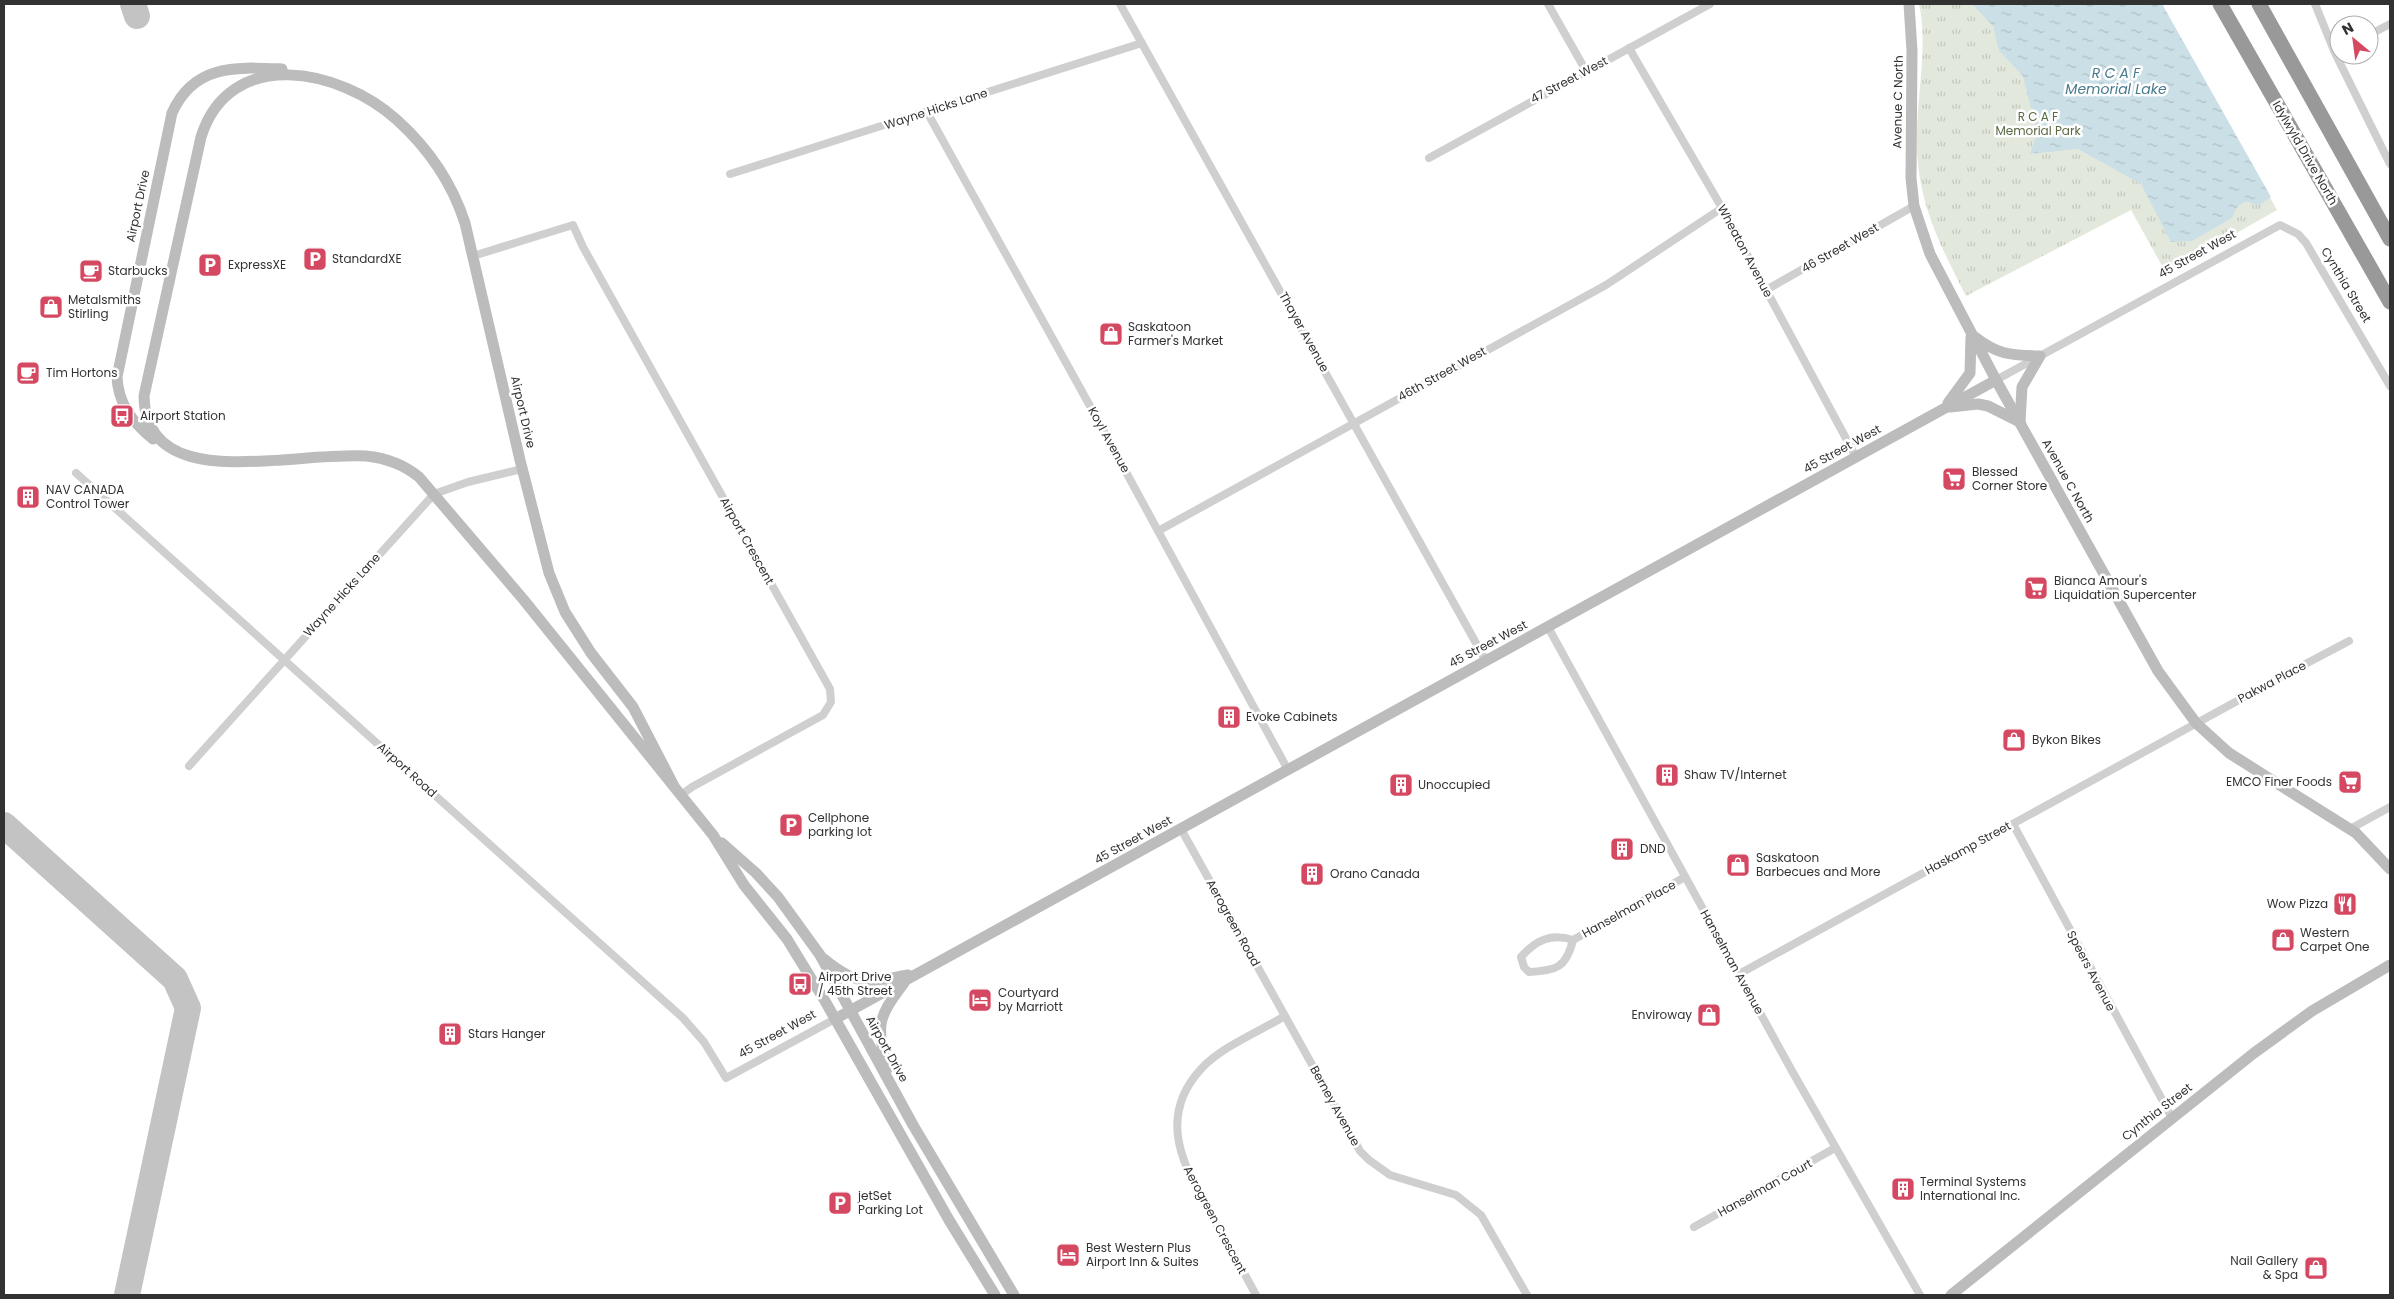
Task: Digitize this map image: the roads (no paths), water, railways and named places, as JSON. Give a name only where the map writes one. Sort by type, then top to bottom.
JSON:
[{"type":"highway","name":"Idylwyld Drive North","points":[[2220,4],[2390,302]]},
{"type":"highway","points":[[2259,4],[2390,239]]},
{"type":"main road","name":"Avenue C North","points":[[1908,4],[1912,34],[1910,136],[1914,206],[1930,254],[1996,380],[2158,671],[2196,723],[2229,754],[2350,829],[2390,869]]},
{"type":"main road","name":"Airport Drive","points":[[678,792],[633,707],[591,653],[565,612],[549,573],[522,469],[473,256],[458,202],[444,176],[423,148],[387,112],[351,90],[286,69],[250,67],[223,70],[204,77],[187,89],[172,113],[117,377],[119,395],[125,409],[149,436],[196,458],[227,462],[348,456],[384,458],[411,470],[434,494],[523,599],[678,792],[713,835],[744,884],[796,952],[949,1220],[995,1295]]},
{"type":"main road","name":"Airport Drive","points":[[169,446],[156,436],[147,419],[144,396],[205,124],[219,102],[249,82],[300,74],[318,78]]},
{"type":"main road","points":[[1944,408],[1978,404],[1988,406],[2020,422],[2021,392],[2040,356],[2004,354],[1987,347],[1971,333]]},
{"type":"main road","points":[[1944,408],[1970,373],[1971,333]]},
{"type":"main road","name":"45 Street West","points":[[835,1019],[1996,380]]},
{"type":"main road","name":"Airport Drive","points":[[713,835],[756,873],[778,897],[820,955],[890,1083],[1014,1295]]},
{"type":"main road","points":[[820,955],[837,969],[858,980],[875,981],[918,974]]},
{"type":"main road","name":"Cynthia Street","points":[[1951,1295],[2172,1118],[2312,1010],[2390,965]]},
{"type":"main road","points":[[890,1083],[881,1042],[880,1024],[884,1009],[906,980]]},
{"type":"street","name":"Thayer Avenue","points":[[1120,4],[1486,661]]},
{"type":"street","points":[[1548,4],[1586,71]]},
{"type":"street","name":"47 Street West","points":[[1428,158],[1710,4]]},
{"type":"street","points":[[2315,4],[2329,35]]},
{"type":"street","name":"Wayne Hicks Lane","points":[[730,174],[1142,43]]},
{"type":"street","name":"Wheaton Avenue","points":[[1629,48],[1722,208],[1856,457]]},
{"type":"street","points":[[2343,65],[2390,164]]},
{"type":"street","name":"Koyl Avenue","points":[[927,112],[1288,770]]},
{"type":"street","name":"46 Street West","points":[[1766,290],[1914,206]]},
{"type":"street","name":"46th Street West","points":[[1158,531],[1606,285],[1722,208]]},
{"type":"street","name":"Airport Crescent","points":[[473,256],[573,225],[583,247],[831,692],[830,705],[823,715],[678,792]]},
{"type":"street","name":"Cynthia Street","points":[[2262,234],[2280,225],[2298,234],[2306,243],[2390,386]]},
{"type":"street","name":"45 Street West","points":[[1996,380],[2262,234]]},
{"type":"street","name":"Wayne Hicks Lane","points":[[189,766],[434,494],[468,482],[522,469]]},
{"type":"street","name":"Airport Road","points":[[76,473],[683,1018],[704,1042],[726,1078]]},
{"type":"street","name":"Hanselman Avenue","points":[[1548,627],[1739,974],[1920,1295]]},
{"type":"street","name":"Pakwa Place","points":[[2196,723],[2349,641]]},
{"type":"street","name":"Haskamp Street","points":[[1739,974],[2196,723]]},
{"type":"street","points":[[2350,829],[2390,807]]},
{"type":"street","name":"Speers Avenue","points":[[2013,824],[2172,1118]]},
{"type":"street","name":"Aerogreen Road","points":[[1181,830],[1285,1016]]},
{"type":"street","name":"Hanselman Place","points":[[1573,940],[1559,936],[1544,939],[1531,946],[1521,957],[1524,966],[1529,972],[1558,967],[1568,958],[1573,940],[1685,877]]},
{"type":"street","name":"Aerogreen Crescent","points":[[1256,1295],[1188,1173],[1178,1142],[1177,1115],[1185,1090],[1202,1068],[1225,1050],[1285,1016]]},
{"type":"street","name":"Berney Avenue","points":[[1285,1016],[1360,1151],[1390,1175],[1456,1195],[1481,1215],[1527,1295]]},
{"type":"street","name":"45 Street West","points":[[726,1078],[835,1019]]},
{"type":"street","name":"Hanselman Court","points":[[1694,1227],[1836,1148]]},
{"type":"water","name":"R C A F Memorial Lake","points":[[1972,4],[2162,4],[2271,197],[2258,206],[2246,201],[2237,207],[2232,218],[2192,241],[2171,242],[2141,184],[2078,149],[2030,154],[2037,133],[2023,76],[1999,51],[1993,26]]},
{"type":"place","name":"StandardXE","points":[[315,259]]},
{"type":"place","name":"ExpressXE","points":[[210,265]]},
{"type":"place","name":"Starbucks","points":[[91,271]]},
{"type":"place","name":"Metalsmiths Stirling","points":[[51,307]]},
{"type":"place","name":"Saskatoon Farmer's Market","points":[[1111,334]]},
{"type":"place","name":"Tim Hortons","points":[[28,373]]},
{"type":"place","name":"Airport Station","points":[[122,416]]},
{"type":"place","name":"Blessed Corner Store","points":[[1954,479]]},
{"type":"place","name":"NAV CANADA Control Tower","points":[[28,497]]},
{"type":"place","name":"Bianca Amour's Liquidation Supercenter","points":[[2036,588]]},
{"type":"place","name":"Evoke Cabinets","points":[[1229,717]]},
{"type":"place","name":"Bykon Bikes","points":[[2014,740]]},
{"type":"place","name":"Shaw TV/Internet","points":[[1667,775]]},
{"type":"place","name":"EMCO Finer Foods","points":[[2350,782]]},
{"type":"place","name":"Unoccupied","points":[[1401,785]]},
{"type":"place","name":"Cellphone parking lot","points":[[791,825]]},
{"type":"place","name":"DND","points":[[1622,849]]},
{"type":"place","name":"Saskatoon Barbecues and More","points":[[1738,865]]},
{"type":"place","name":"Orano Canada","points":[[1312,874]]},
{"type":"place","name":"Wow Pizza","points":[[2345,904]]},
{"type":"place","name":"Western Carpet One","points":[[2283,940]]},
{"type":"place","name":"Airport Drive / 45th Street","points":[[800,984]]},
{"type":"place","name":"Courtyard by Marriott","points":[[980,1000]]},
{"type":"place","name":"Enviroway","points":[[1709,1015]]},
{"type":"place","name":"Stars Hanger","points":[[450,1034]]},
{"type":"place","name":"Terminal Systems International Inc.","points":[[1903,1189]]},
{"type":"place","name":"jetSet Parking Lot","points":[[840,1203]]},
{"type":"place","name":"Best Western Plus Airport Inn & Suites","points":[[1068,1255]]},
{"type":"place","name":"Nail Gallery & Spa","points":[[2316,1268]]},
{"type":"park label","name":"R C A F Memorial Park","points":[[2038,124]]}]
